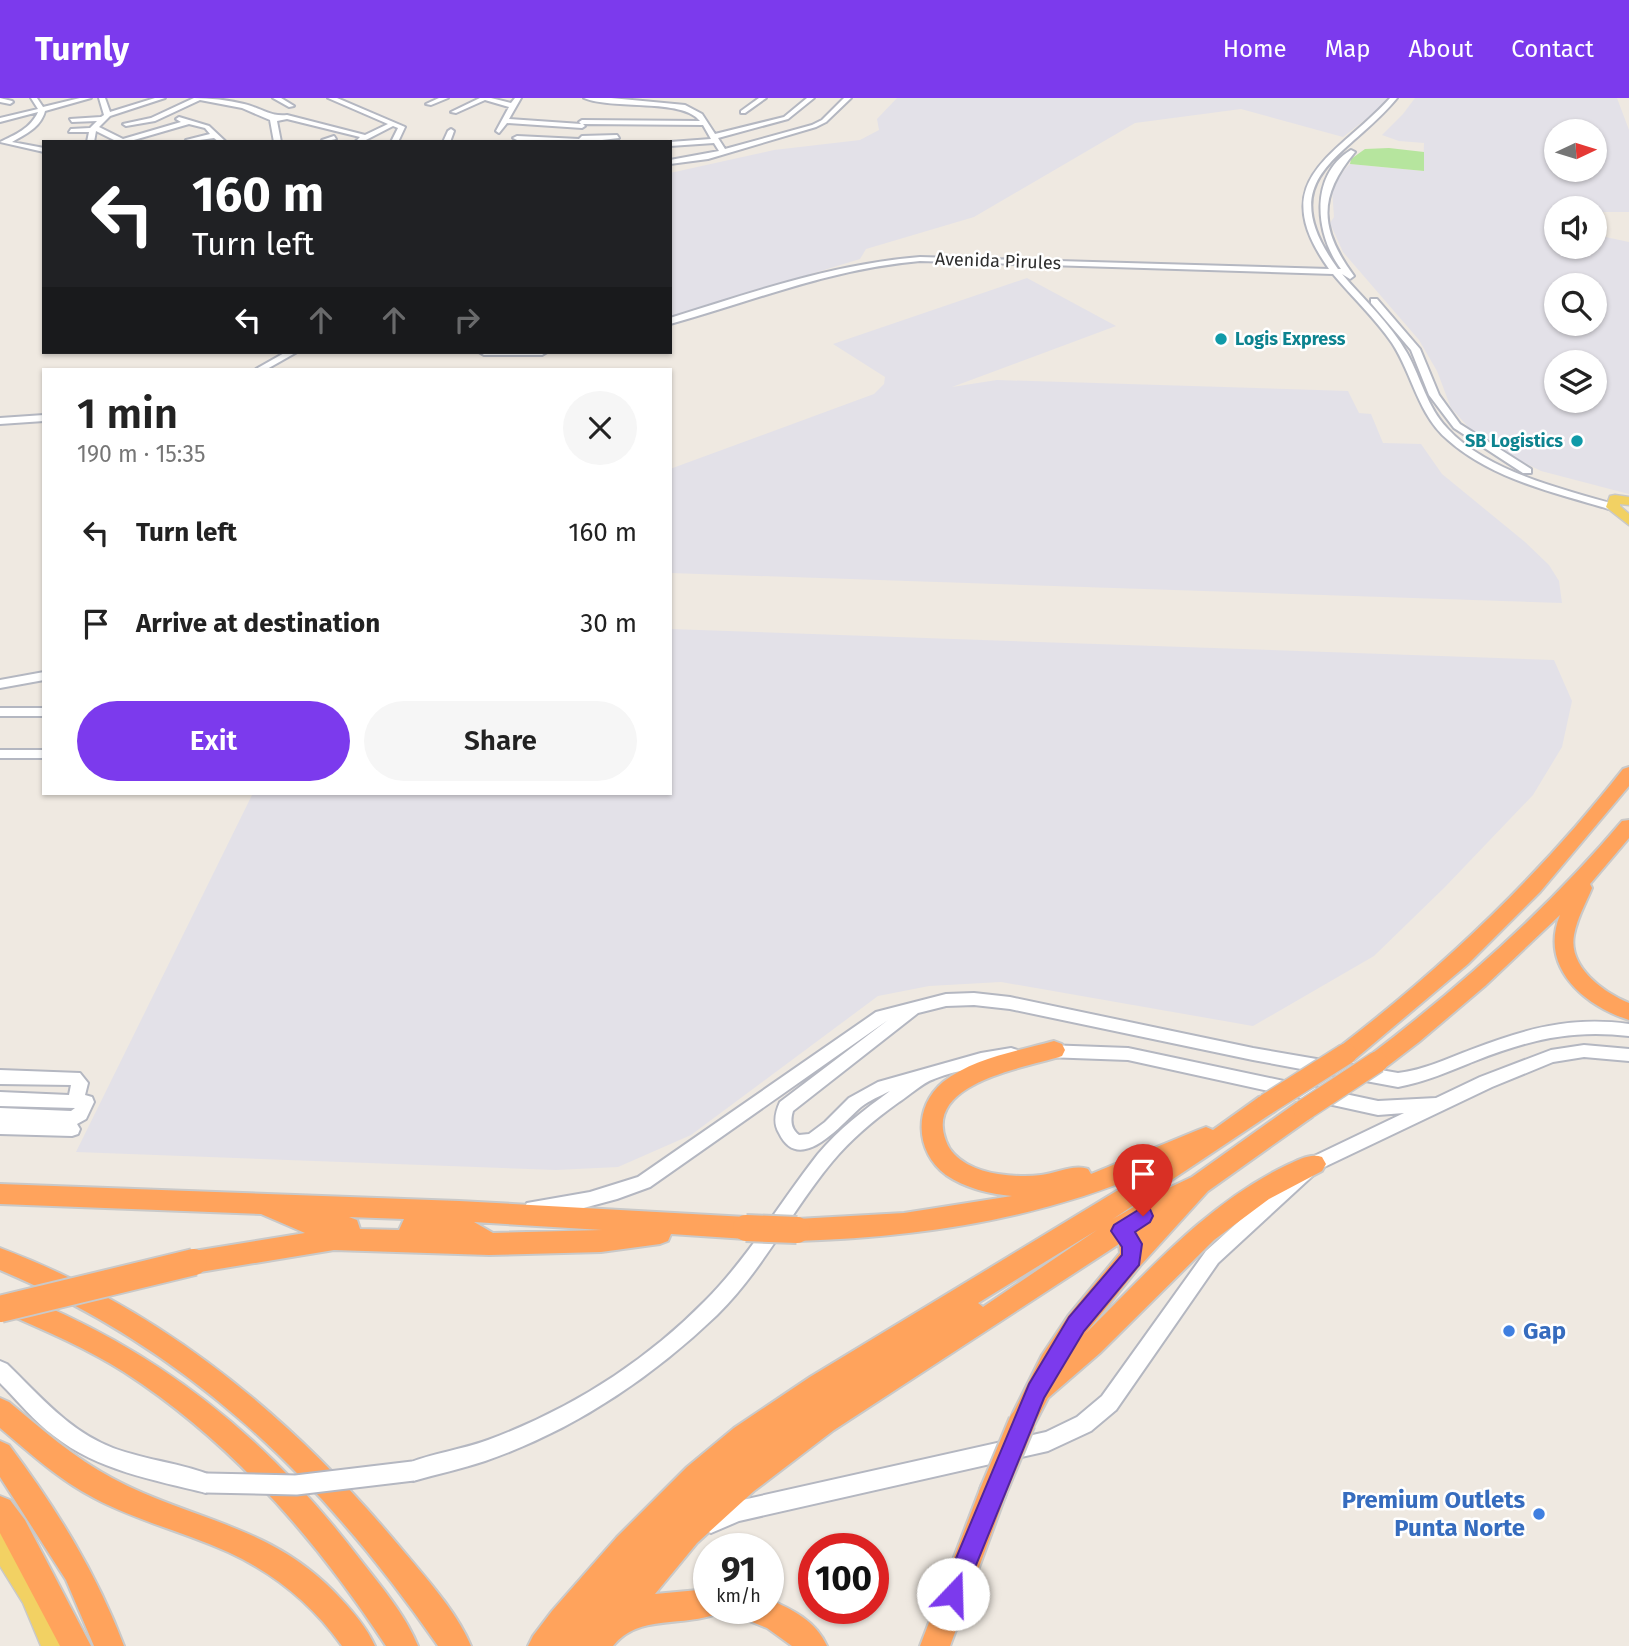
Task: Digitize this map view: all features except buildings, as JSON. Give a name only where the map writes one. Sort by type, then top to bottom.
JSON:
[{"type":"highway","points":[[588,1633],[668,1505],[732,1448],[810,1391],[1200,1152],[1267,1104],[1346,1054],[1394,1017],[1474,944],[1603,809],[1629,772]]},
{"type":"highway","points":[[588,1633],[687,1533],[744,1481],[825,1421],[1121,1231],[1164,1200],[1200,1184],[1377,1062],[1449,1007],[1506,958],[1587,878],[1629,826]]},
{"type":"highway","points":[[1587,878],[1563,937],[1563,952],[1590,990],[1615,1008],[1629,1012]]},
{"type":"highway","points":[[1055,1050],[972,1076],[949,1090],[938,1104],[932,1119],[932,1136],[938,1151],[950,1164],[964,1173],[986,1181],[1014,1186],[1041,1185],[1084,1176],[1126,1172]]},
{"type":"highway","points":[[0,1194],[459,1211],[700,1227],[797,1230],[881,1227],[965,1216],[1050,1198],[1126,1172],[1245,1120]]},
{"type":"highway","points":[[1036,1392],[1085,1352],[1229,1213],[1273,1184],[1314,1164]]},
{"type":"highway","points":[[935,1646],[992,1494],[1036,1392],[1077,1324],[1132,1258],[1200,1184]]},
{"type":"highway","points":[[256,1203],[326,1228],[460,1228],[470,1231],[489,1244]]},
{"type":"highway","points":[[0,1309],[194,1262],[334,1239],[489,1244],[601,1241],[700,1227]]},
{"type":"highway","points":[[588,1633],[690,1513],[761,1448],[816,1410],[1107,1231],[1121,1231],[1132,1244],[1132,1258]]},
{"type":"highway","points":[[0,1259],[60,1284],[145,1331],[231,1393],[300,1454],[367,1526],[456,1646]]},
{"type":"highway","points":[[0,1300],[41,1315],[107,1347],[198,1410],[263,1469],[311,1520],[361,1582],[404,1646]]},
{"type":"highway","points":[[0,1412],[62,1462],[102,1488],[254,1549],[278,1564],[324,1601],[360,1646]]},
{"type":"highway","points":[[0,1454],[69,1556],[109,1646]]},
{"type":"highway","points":[[0,1510],[21,1542],[76,1646]]},
{"type":"highway","points":[[543,1646],[588,1633],[652,1609],[693,1605]]},
{"type":"highway","points":[[784,1620],[812,1646]]},
{"type":"main road","points":[[1619,502],[1629,521]]},
{"type":"main road","points":[[0,1543],[32,1594],[54,1646]]},
{"type":"street","points":[[3,142],[35,124],[41,116],[42,110],[34,98]]},
{"type":"street","points":[[0,120],[89,98]]},
{"type":"street","points":[[90,140],[93,129],[104,117],[102,98]]},
{"type":"street","points":[[72,120],[104,117],[162,98]]},
{"type":"street","points":[[126,124],[152,120],[199,98],[234,101],[273,120],[338,139]]},
{"type":"street","points":[[276,98],[291,106]]},
{"type":"street","points":[[331,98],[402,128],[395,140]]},
{"type":"street","points":[[429,104],[445,98]]},
{"type":"street","points":[[454,112],[485,98],[513,106]]},
{"type":"street","points":[[499,131],[518,98]]},
{"type":"street","points":[[587,98],[683,106],[700,115],[723,152]]},
{"type":"street","points":[[648,103],[659,98]]},
{"type":"street","points":[[744,98],[762,99]]},
{"type":"street","points":[[672,144],[714,139],[786,118],[811,98]]},
{"type":"street","points":[[1394,98],[1375,120],[1327,160],[1312,181],[1308,199],[1310,225],[1334,271],[1392,336],[1435,422],[1453,439],[1520,478],[1619,502]]},
{"type":"street","points":[[1406,98],[1386,122],[1337,163],[1327,184],[1322,220],[1329,239],[1347,272],[1393,320],[1415,349],[1434,395],[1457,426],[1528,472],[1619,502]]},
{"type":"street","points":[[582,140],[582,124],[593,99]]},
{"type":"street","points":[[743,112],[762,99]]},
{"type":"street","points":[[672,162],[723,152],[814,126],[824,121],[843,99]]},
{"type":"street","points":[[0,100],[10,102]]},
{"type":"street","points":[[216,111],[234,101]]},
{"type":"street","points":[[252,117],[281,110]]},
{"type":"street","points":[[164,114],[206,127],[221,140]]},
{"type":"street","points":[[273,120],[287,117],[366,137]]},
{"type":"street","points":[[273,120],[278,140]]},
{"type":"street","points":[[505,121],[582,124],[703,122]]},
{"type":"street","points":[[125,140],[188,122]]},
{"type":"street","points":[[360,140],[394,123]]},
{"type":"street","points":[[71,131],[93,129],[120,140]]},
{"type":"street","points":[[447,140],[451,131]]},
{"type":"street","points":[[193,140],[216,135]]},
{"type":"street","points":[[517,138],[582,140],[617,137]]},
{"type":"street","points":[[3,142],[42,150]]},
{"type":"street","points":[[1312,181],[1327,184]]},
{"type":"street","name":"Avenida Pirules","points":[[672,320],[844,267],[884,260],[1347,272]]},
{"type":"street","points":[[263,368],[292,354]]},
{"type":"street","points":[[274,368],[293,354]]},
{"type":"street","points":[[0,421],[42,418]]},
{"type":"street","points":[[0,428],[42,426]]},
{"type":"street","points":[[0,684],[42,676]]},
{"type":"street","points":[[0,691],[42,682]]},
{"type":"street","points":[[0,712],[42,712]]},
{"type":"street","points":[[0,754],[42,754]]},
{"type":"street","points":[[459,1211],[575,1204],[610,1196],[644,1182],[881,1016],[946,1000],[974,999],[1010,1003],[1294,1062],[1398,1080],[1418,1077],[1533,1033],[1572,1027],[1613,1027],[1629,1030]]},
{"type":"street","points":[[918,1006],[786,1107],[782,1117],[783,1127],[791,1139],[799,1141],[816,1138],[856,1102],[884,1086],[981,1059],[1055,1050],[1128,1054],[1378,1108],[1437,1105]]},
{"type":"street","points":[[687,1533],[738,1511],[1048,1441],[1084,1424],[1109,1403],[1212,1257],[1314,1164],[1437,1105],[1551,1056],[1584,1051],[1629,1055]]},
{"type":"street","points":[[0,1370],[62,1430],[89,1447],[116,1459],[206,1483],[296,1485],[413,1471],[485,1451],[551,1424],[610,1390],[665,1349],[712,1307],[749,1264],[825,1158],[859,1122],[927,1074]]},
{"type":"street","points":[[0,1077],[74,1078],[80,1083],[76,1099]]},
{"type":"street","points":[[0,1099],[76,1099],[86,1102],[80,1114],[74,1118],[0,1115]]},
{"type":"street","points":[[0,1127],[72,1129]]},
{"type":"shaded area","points":[[897,98],[1387,98],[1380,108],[1343,137],[1241,109],[1135,123],[974,217],[866,249],[860,259],[672,316],[672,173],[774,150],[860,140],[879,130],[877,119]]},
{"type":"shaded area","points":[[1415,98],[1617,98],[1629,130],[1629,212],[1607,212],[1607,196],[1544,196],[1544,259],[1607,259],[1607,237],[1629,242],[1629,494],[1541,471],[1497,449],[1471,430],[1451,408],[1437,371],[1419,340],[1343,252],[1330,223],[1334,217],[1332,188],[1345,169],[1350,164],[1423,171],[1424,143],[1399,141],[1382,135]]},
{"type":"shaded area","points":[[1027,278],[1116,326],[952,387],[997,380],[1348,391],[1359,413],[1371,414],[1383,443],[1421,444],[1442,474],[1549,565],[1559,581],[1562,603],[672,573],[672,468],[874,394],[884,384],[885,377],[833,344]]},
{"type":"shaded area","points":[[672,629],[1554,660],[1572,701],[1562,747],[1533,795],[1445,887],[1374,956],[1253,1026],[1001,982],[929,986],[878,996],[691,1135],[618,1167],[556,1170],[76,1152],[252,795],[672,795]]},
{"type":"green space","points":[[1389,148],[1424,152],[1424,171],[1350,164],[1351,159],[1365,149]]},
{"type":"place","name":"Logis Express","points":[[1221,339]]},
{"type":"place","name":"SB Logistics","points":[[1577,441]]},
{"type":"place","name":"Gap","points":[[1509,1331]]},
{"type":"place","name":"Premium Outlets Punta Norte","points":[[1539,1514]]},
{"type":"route","points":[[953,1594],[1036,1392],[1077,1324],[1132,1258],[1134,1249],[1130,1239],[1121,1231],[1143,1216]]}]
